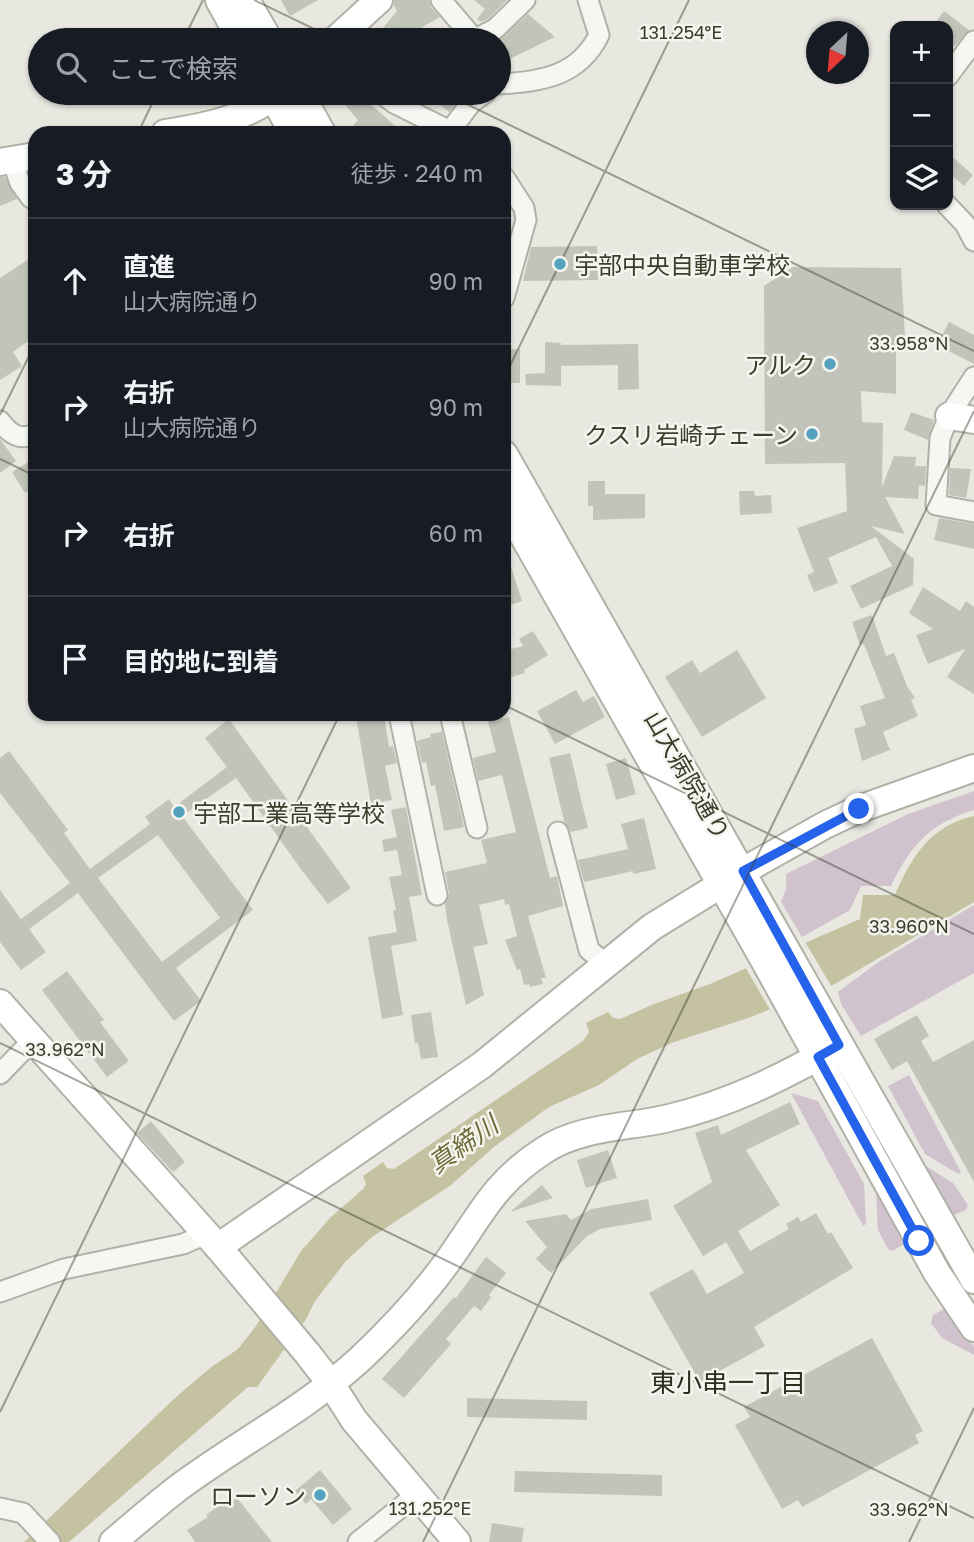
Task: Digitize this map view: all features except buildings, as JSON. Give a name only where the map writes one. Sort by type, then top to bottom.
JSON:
[{"type":"street","points":[[219,0],[234,28]]},
{"type":"street","points":[[246,0],[262,28]]},
{"type":"street","points":[[348,28],[379,0]]},
{"type":"street","points":[[441,0],[465,28]]},
{"type":"street","points":[[496,28],[525,0]]},
{"type":"street","points":[[511,82],[558,76],[582,58],[599,35],[588,0]]},
{"type":"street","points":[[953,69],[974,41]]},
{"type":"street","points":[[201,126],[226,121],[258,105]]},
{"type":"street","points":[[279,105],[290,126]]},
{"type":"street","points":[[307,105],[318,126]]},
{"type":"street","points":[[401,105],[436,126]]},
{"type":"street","points":[[447,126],[469,105]]},
{"type":"street","points":[[16,160],[20,183],[28,194]]},
{"type":"street","points":[[511,188],[524,208],[526,220],[511,273]]},
{"type":"street","points":[[952,210],[965,224],[974,240]]},
{"type":"street","points":[[974,377],[961,418],[940,438],[936,505],[974,512]]},
{"type":"street","points":[[0,421],[9,433],[28,438]]},
{"type":"street","name":"山大病院通り","points":[[511,466],[743,871],[772,948],[828,1051],[937,1273],[974,1328]]},
{"type":"street","name":"山大病院通り","points":[[511,523],[720,884],[772,948]]},
{"type":"street","points":[[400,721],[437,895]]},
{"type":"street","points":[[452,721],[477,828]]},
{"type":"street","points":[[0,1292],[64,1269],[212,1240],[482,1065],[652,927],[720,884],[859,809],[974,768]]},
{"type":"street","points":[[558,832],[589,950],[605,963]]},
{"type":"street","points":[[0,1003],[212,1240],[331,1384],[354,1420],[457,1542]]},
{"type":"street","points":[[0,1074],[33,1041]]},
{"type":"street","points":[[114,1541],[178,1488],[331,1384],[397,1323],[451,1257],[495,1190],[545,1150],[601,1128],[667,1119],[732,1100],[828,1051]]},
{"type":"street","name":"山大病院通り","points":[[828,1051],[974,1280]]},
{"type":"street","points":[[358,1542],[416,1495]]},
{"type":"street","points":[[0,1508],[23,1513],[50,1542]]},
{"type":"shaded area","points":[[974,791],[974,810],[945,822],[923,838],[906,859],[891,886],[861,886],[850,910],[802,937],[781,902],[786,889],[786,874],[908,814]]},
{"type":"shaded area","points":[[974,905],[974,973],[861,1036],[841,1004],[838,992],[877,963]]},
{"type":"shaded area","points":[[909,1075],[961,1172],[958,1174],[925,1154],[888,1086]]},
{"type":"shaded area","points":[[791,1093],[818,1101],[864,1184],[866,1224],[863,1226]]},
{"type":"shaded area","points":[[919,1162],[953,1183],[968,1205],[966,1210],[949,1217]]},
{"type":"shaded area","points":[[876,1190],[908,1242],[892,1251],[888,1249],[878,1230]]},
{"type":"shaded area","points":[[946,1308],[974,1347],[974,1355],[942,1338],[931,1323],[933,1315]]},
{"type":"water","name":"真締川","points":[[974,816],[974,902],[833,985],[748,1018],[674,1042],[637,1059],[599,1085],[549,1107],[494,1147],[451,1185],[372,1237],[346,1261],[315,1301],[306,1319],[257,1387],[248,1387],[69,1542],[24,1542],[175,1398],[210,1368],[238,1349],[256,1326],[301,1251],[330,1218],[363,1189],[366,1184],[363,1176],[383,1162],[387,1168],[394,1169],[583,1041],[589,1032],[586,1023],[608,1012],[613,1018],[620,1019],[710,984],[860,919],[863,895],[895,895],[908,868],[934,835],[945,827]]},
{"type":"pier","points":[[804,940],[833,989],[772,1013],[744,965]]},
{"type":"place","name":"宇部中央自動車学校","points":[[560,264]]},
{"type":"place","name":"アルク","points":[[830,364]]},
{"type":"place","name":"クスリ岩崎チェーン","points":[[812,434]]},
{"type":"place","name":"宇部工業高等学校","points":[[179,812]]},
{"type":"place","name":"ローソン","points":[[320,1495]]},
{"type":"district","name":"東小串一丁目","points":[[728,1382]]},
{"type":"route","points":[[859,809],[743,871],[839,1045],[818,1057],[919,1241]]}]
